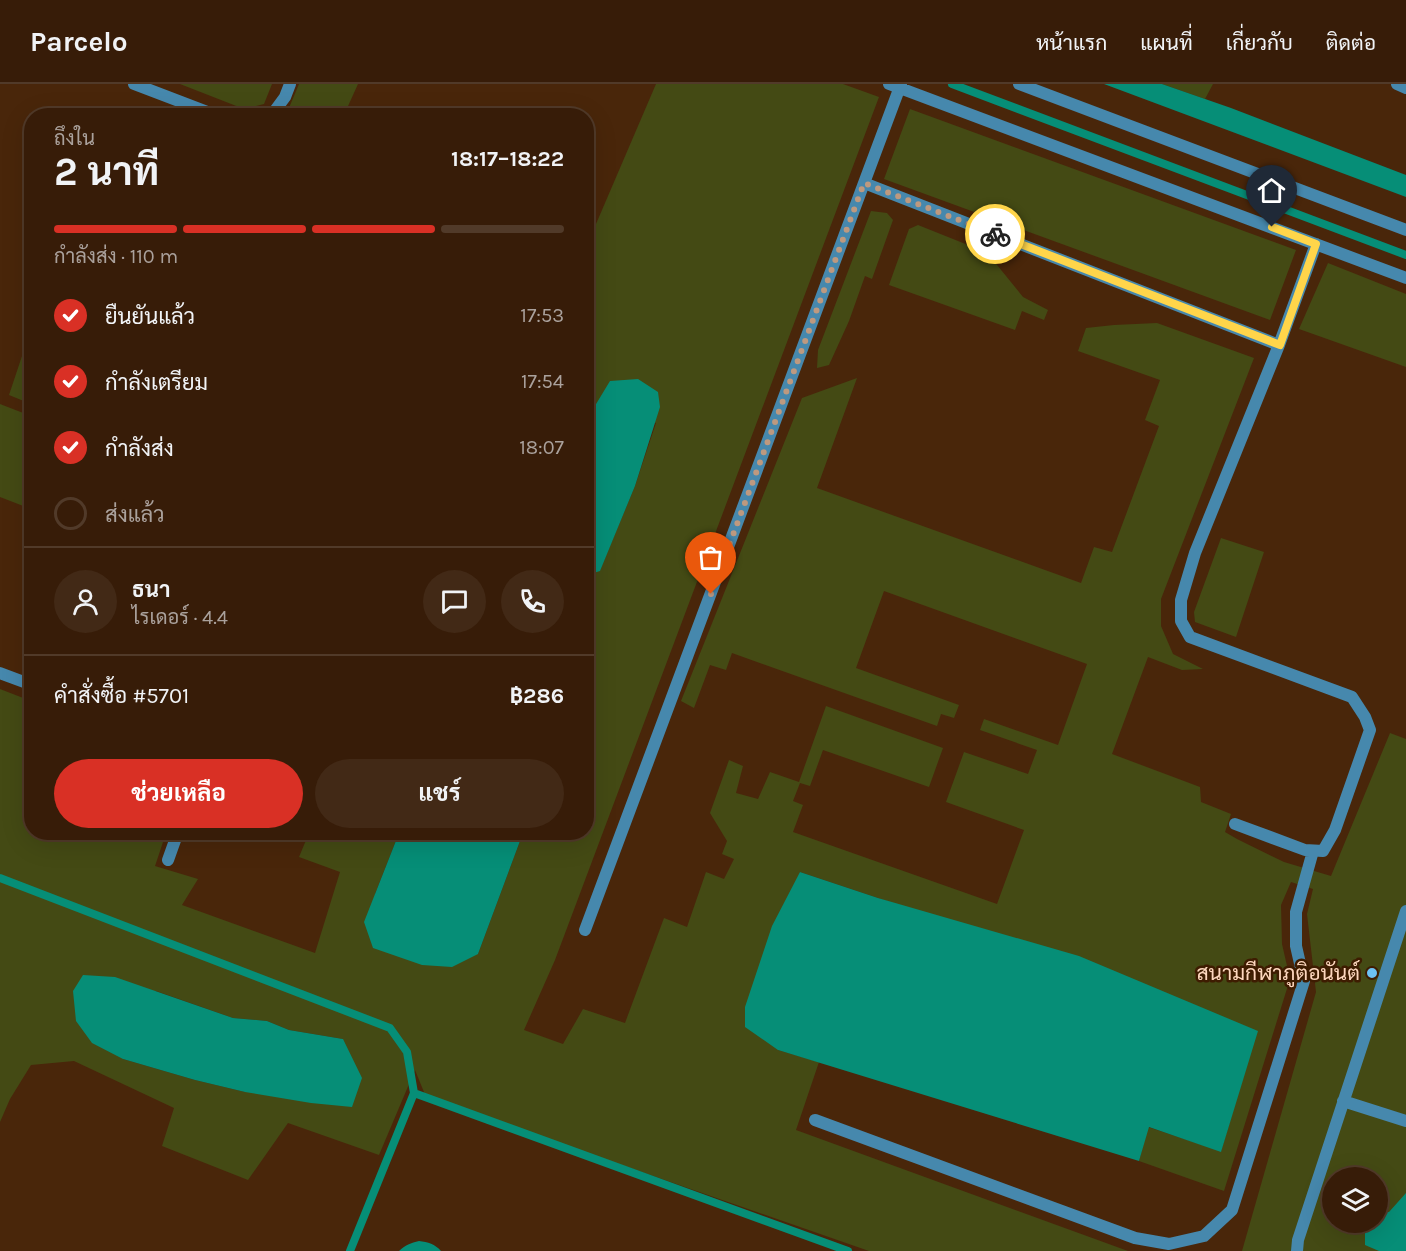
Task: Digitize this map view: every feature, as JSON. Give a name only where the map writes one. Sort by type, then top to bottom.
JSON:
[{"type":"lane","points":[[134,84],[197,108]]},
{"type":"lane","points":[[277,108],[285,97],[290,84]]},
{"type":"lane","points":[[1019,84],[1406,230]]},
{"type":"lane","points":[[1397,84],[1406,88]]},
{"type":"lane","points":[[585,930],[864,183],[897,85],[1406,278]]},
{"type":"lane","points":[[864,183],[1280,345]]},
{"type":"lane","points":[[1235,824],[1305,850],[1323,851],[1335,830],[1370,730],[1365,717],[1352,697],[1190,637],[1181,621],[1181,600],[1194,553],[1280,345],[1316,244]]},
{"type":"lane","points":[[0,673],[24,682]]},
{"type":"lane","points":[[168,860],[175,840]]},
{"type":"lane","points":[[815,1119],[1136,1238],[1169,1244],[1204,1236],[1232,1210],[1304,981],[1296,946],[1296,912],[1314,850]]},
{"type":"lane","points":[[1297,1251],[1298,1240],[1406,911]]},
{"type":"lane","points":[[1343,1101],[1406,1121]]},
{"type":"green space","points":[[180,84],[272,84],[264,104],[241,108]]},
{"type":"green space","points":[[299,84],[358,84],[347,108],[289,108]]},
{"type":"green space","points":[[656,84],[843,84],[879,97],[555,960],[524,1030],[563,1044],[583,1009],[625,1023],[664,918],[687,927],[706,872],[724,879],[734,859],[722,854],[727,841],[710,813],[729,760],[743,766],[736,793],[758,799],[770,772],[799,782],[826,706],[943,748],[929,787],[823,750],[810,786],[800,783],[793,801],[803,805],[793,832],[997,904],[1024,830],[946,802],[964,752],[1028,774],[1037,750],[980,730],[984,719],[1058,745],[1087,664],[884,591],[856,668],[959,705],[954,718],[941,714],[937,726],[732,653],[726,670],[710,665],[694,708],[681,701],[802,398],[857,378],[817,488],[1081,583],[1094,547],[1112,552],[1159,426],[1145,420],[1160,380],[1078,351],[1086,328],[1157,323],[1254,358],[1161,599],[1161,626],[1173,654],[1203,669],[1182,670],[1148,657],[1112,754],[1200,787],[1201,802],[1231,814],[1225,832],[1284,862],[1331,876],[1390,733],[1406,739],[1406,1251],[1242,1251],[1316,992],[1307,914],[1313,889],[1291,882],[1281,905],[1282,944],[1290,979],[1224,1191],[1139,1161],[1148,1127],[1221,1151],[1257,1031],[800,872],[778,1050],[819,1062],[796,1130],[1128,1251],[869,1251],[426,1097],[415,1070],[379,1155],[288,1123],[248,1180],[162,1146],[174,1108],[74,1061],[31,1065],[10,1099],[0,1122],[0,689],[24,698],[24,840],[164,840],[155,866],[198,879],[182,905],[315,953],[340,872],[299,857],[306,840],[396,840],[375,894],[478,954],[520,840],[594,840],[594,572],[600,570],[635,486],[656,423],[594,413],[594,229]],"holes":[[[156,991],[233,1018],[267,1021],[289,1030],[343,1039],[245,1092],[123,1059]]]},
{"type":"green space","points":[[1162,84],[1213,84],[1205,99]]},
{"type":"green space","points":[[910,109],[1296,250],[1270,320],[884,179]]},
{"type":"green space","points":[[871,211],[887,213],[893,220],[872,279],[865,276],[849,321],[829,365],[817,368],[818,350]]},
{"type":"green space","points":[[918,225],[978,249],[993,260],[1023,297],[1048,310],[1044,320],[1022,311],[1015,330],[889,285],[909,229]]},
{"type":"green space","points":[[1328,263],[1406,294],[1406,367],[1299,329]]},
{"type":"green space","points":[[24,350],[24,401],[9,395]]},
{"type":"green space","points":[[0,404],[24,413],[24,506],[0,497]]},
{"type":"green space","points":[[1221,538],[1264,552],[1236,637],[1195,622],[1194,612]]},
{"type":"water","points":[[1104,84],[1162,84],[1231,108],[1406,175],[1406,197]]},
{"type":"water","points":[[638,379],[658,392],[660,407],[635,486],[600,571],[594,573],[594,407],[610,381]]},
{"type":"water","points":[[396,840],[520,840],[478,954],[452,967],[422,965],[373,948],[364,922]]},
{"type":"water","points":[[800,872],[878,898],[1079,956],[1258,1031],[1221,1152],[1149,1127],[1139,1161],[778,1050],[745,1027],[745,1007],[772,926]]},
{"type":"water","points":[[83,975],[115,977],[233,1018],[267,1021],[289,1030],[343,1039],[362,1078],[352,1107],[245,1092],[123,1059],[92,1043],[76,1021],[73,991]]},
{"type":"water","points":[[1406,1193],[1406,1251],[1379,1251],[1365,1245],[1365,1233],[1388,1233],[1389,1212]]},
{"type":"water","points":[[419,1241],[431,1244],[441,1251],[399,1251],[408,1244]]},
{"type":"waterway","points":[[952,84],[1406,255]]},
{"type":"waterway","points":[[0,878],[390,1028],[407,1052],[414,1093],[848,1251]]},
{"type":"waterway","points":[[350,1251],[414,1093]]},
{"type":"way so far","points":[[711,594],[864,183],[995,234]]},
{"type":"place","name":"สนามกีฬาภูติอนันต์","points":[[1372,973]]},
{"type":"route","points":[[995,234],[1280,345],[1316,244],[1272,227]]}]
